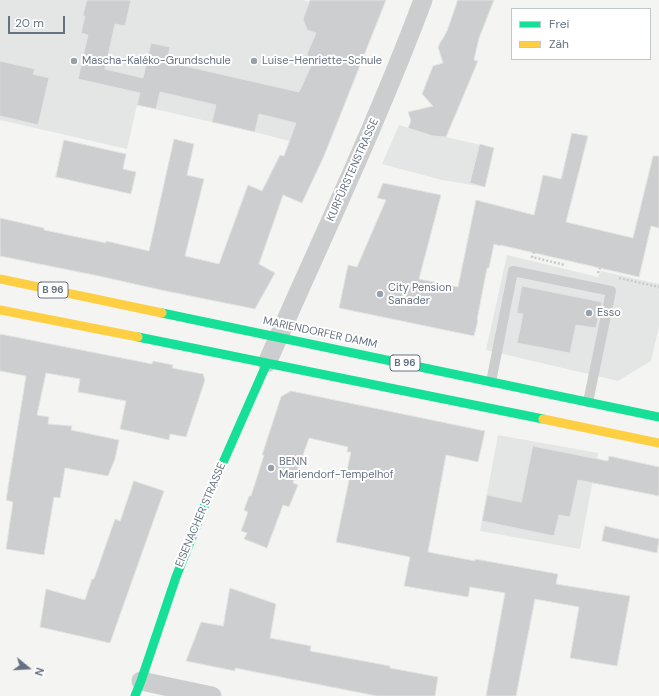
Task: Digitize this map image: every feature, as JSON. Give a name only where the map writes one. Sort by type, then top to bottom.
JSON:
[{"type":"main road","name":"MARIENDORFER DAMM","points":[[0,280],[659,417]]},
{"type":"main road","points":[[0,310],[267,363],[658,437]]},
{"type":"main road","name":"EISENACHER STRASSE","points":[[138,688],[176,577],[216,479],[267,363]]},
{"type":"street","name":"KURFÜRSTENSTRASSE","points":[[278,337],[355,166],[423,0]]},
{"type":"street","name":"EISENACHER STRASSE","points":[[267,363],[278,337]]},
{"type":"street","points":[[138,688],[212,696]]},
{"type":"lane","points":[[491,382],[514,271],[611,291],[588,402]]},
{"type":"path","points":[[598,273],[600,268]]},
{"type":"shaded area","points":[[0,0],[302,0],[379,17],[289,141],[137,105],[127,149],[0,120]]},
{"type":"shaded area","points":[[399,125],[433,136],[446,137],[494,148],[485,187],[442,180],[382,164]]},
{"type":"shaded area","points":[[507,255],[598,277],[601,271],[659,284],[659,327],[651,361],[618,381],[486,350]]},
{"type":"shaded area","points":[[498,435],[598,453],[580,549],[480,531]]},
{"type":"building","points":[[87,0],[131,0],[125,26],[115,24],[105,69],[143,78],[151,43],[170,47],[167,62],[299,92],[312,64],[307,54],[316,33],[307,30],[303,19],[310,0],[386,0],[324,156],[302,203],[283,195],[259,264],[275,273],[255,309],[0,256],[0,218],[44,228],[44,230],[106,243],[106,241],[149,251],[174,139],[194,144],[187,175],[204,179],[185,256],[219,264],[248,185],[262,191],[280,155],[284,156],[296,123],[259,114],[255,132],[212,122],[216,105],[160,92],[156,109],[137,105],[140,93],[78,79],[88,35],[81,33]]},
{"type":"building","points":[[458,0],[494,0],[479,38],[474,60],[478,61],[446,137],[433,136],[408,128],[411,121],[408,112],[433,106],[422,94],[433,66],[443,63],[438,47],[447,31]]},
{"type":"building","points":[[0,61],[35,69],[33,74],[49,78],[38,125],[0,116]]},
{"type":"building","points":[[572,133],[588,136],[566,222],[633,238],[653,156],[659,156],[659,228],[651,226],[639,277],[494,244],[489,268],[487,268],[474,336],[339,308],[348,265],[357,267],[386,200],[377,198],[383,183],[441,195],[419,279],[458,287],[476,200],[534,215],[543,175],[561,179]]},
{"type":"building","points":[[64,140],[126,154],[123,169],[136,172],[131,194],[56,177]]},
{"type":"building","points":[[480,144],[494,148],[485,187],[470,183]]},
{"type":"building","points":[[522,286],[602,302],[596,328],[576,325],[570,353],[517,343],[523,314],[517,313]]},
{"type":"building","points":[[0,334],[152,364],[153,361],[173,365],[172,368],[203,374],[205,380],[186,437],[170,434],[169,440],[120,429],[126,401],[78,392],[80,379],[46,373],[37,415],[49,417],[48,424],[72,426],[71,430],[119,440],[115,459],[108,476],[65,468],[60,498],[54,497],[44,555],[6,549],[13,502],[6,500],[26,376],[0,371]]},
{"type":"building","points":[[291,391],[485,431],[478,462],[446,455],[428,552],[558,574],[556,584],[630,596],[617,666],[570,658],[579,607],[535,599],[516,696],[486,696],[505,593],[470,587],[468,597],[404,586],[410,557],[336,542],[351,471],[347,470],[351,452],[347,452],[348,447],[309,438],[293,483],[298,485],[289,507],[283,505],[267,548],[244,539],[247,533],[241,531],[248,512],[244,510],[249,496],[251,496],[264,455],[262,455],[281,397]]},
{"type":"building","points":[[533,446],[608,461],[609,456],[659,467],[659,496],[578,480],[570,517],[559,515],[554,536],[482,521],[487,495],[521,502]]},
{"type":"building","points":[[134,481],[164,491],[110,643],[40,627],[46,589],[85,600],[115,519],[120,521]]},
{"type":"building","points":[[605,526],[659,539],[657,553],[602,541]]},
{"type":"building","points":[[230,588],[276,604],[270,638],[311,646],[310,651],[390,666],[390,668],[438,677],[435,696],[377,696],[235,668],[235,671],[186,661],[201,622],[223,626]]},
{"type":"traffic: fast","points":[[162,313],[659,417]]},
{"type":"traffic: fast","points":[[138,337],[543,419]]},
{"type":"traffic: fast","points":[[135,696],[176,577],[210,492],[267,363]]},
{"type":"traffic: slow","points":[[0,279],[162,313]]},
{"type":"traffic: slow","points":[[0,310],[138,337]]},
{"type":"traffic: slow","points":[[543,419],[659,443]]},
{"type":"place","name":"Mascha-Kaléko-Grundschule","points":[[74,61]]},
{"type":"place","name":"Luise-Henriette-Schule","points":[[254,61]]},
{"type":"place","name":"City Pension Sanader","points":[[380,294]]},
{"type":"place","name":"Esso","points":[[589,313]]},
{"type":"place","name":"BENN Mariendorf-Tempelhof","points":[[271,468]]}]
